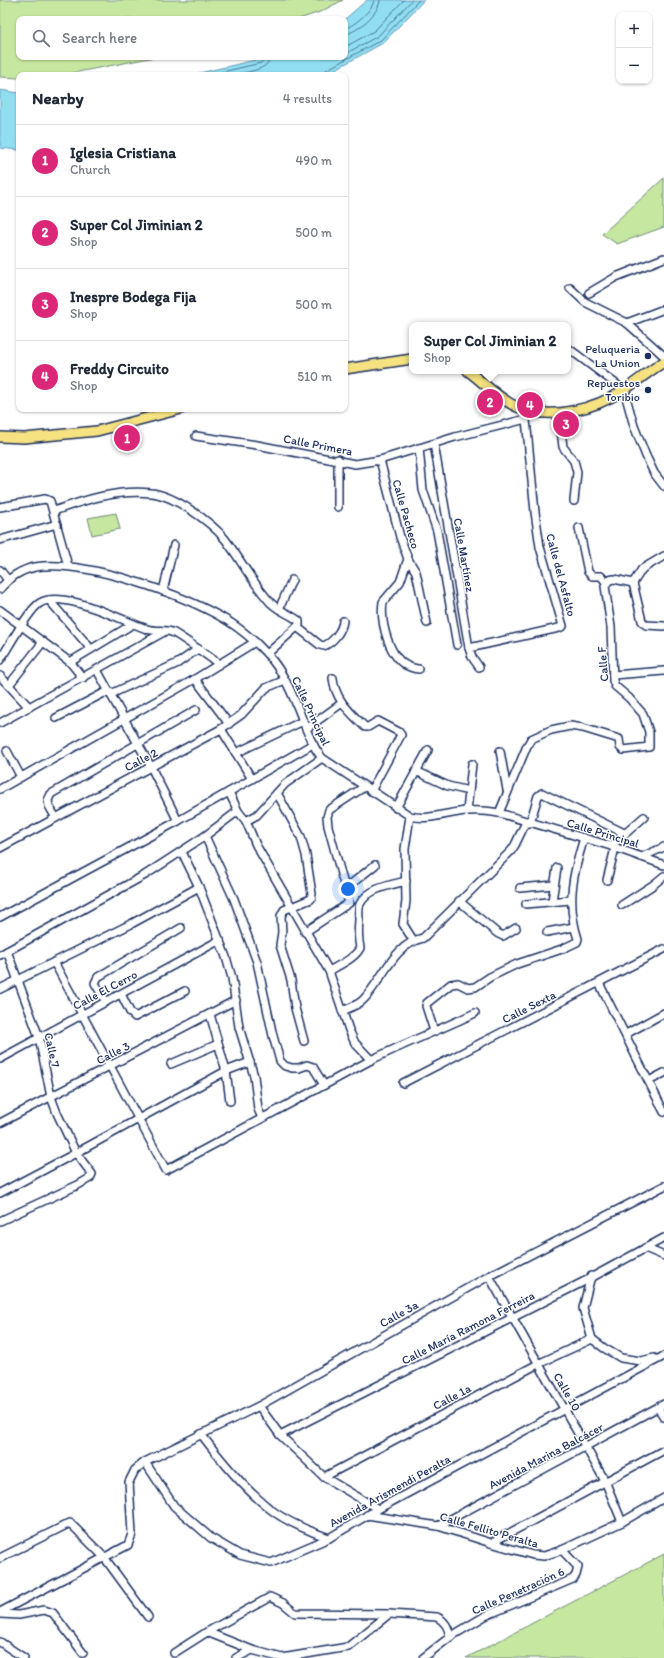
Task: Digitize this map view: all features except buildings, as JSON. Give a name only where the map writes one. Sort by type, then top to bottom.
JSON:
[{"type":"main road","points":[[348,369],[409,359]]},
{"type":"main road","points":[[472,374],[507,402],[527,415],[578,410],[602,402],[624,390],[653,368],[664,362]]},
{"type":"main road","points":[[0,437],[24,438],[97,432],[170,412]]},
{"type":"street","points":[[589,293],[616,277],[664,258]]},
{"type":"street","points":[[570,288],[585,302],[627,323],[664,356]]},
{"type":"street","points":[[627,323],[664,310]]},
{"type":"street","points":[[571,350],[624,390],[634,426],[646,456],[654,473],[664,486]]},
{"type":"street","points":[[559,413],[563,447],[574,461],[577,472],[574,500]]},
{"type":"street","name":"Calle Primera","points":[[196,436],[257,444],[338,459],[355,464],[380,460],[527,415]]},
{"type":"street","name":"Calle del Asfalto","points":[[469,648],[563,626],[540,547],[534,512],[527,415]]},
{"type":"street","name":"Calle Martínez","points":[[434,444],[469,648],[472,656],[480,667]]},
{"type":"street","points":[[419,448],[423,490],[437,531],[457,645]]},
{"type":"street","points":[[338,459],[338,507]]},
{"type":"street","name":"Calle Pacheco","points":[[380,460],[400,537],[408,559],[400,582],[383,602],[384,627],[387,639],[398,658],[410,667],[419,669]]},
{"type":"street","points":[[54,511],[90,498],[153,492],[195,512],[215,528],[225,540],[262,593],[279,609],[298,620],[300,624],[267,654]]},
{"type":"street","points":[[0,507],[46,499],[51,502],[68,566]]},
{"type":"street","points":[[0,540],[57,524]]},
{"type":"street","points":[[579,528],[588,572],[592,576],[601,576],[606,582],[614,579],[633,583]]},
{"type":"street","points":[[163,591],[174,545]]},
{"type":"street","points":[[664,556],[642,569],[633,583],[642,621],[646,625],[664,626]]},
{"type":"street","points":[[408,559],[416,572],[427,623]]},
{"type":"street","name":"Calle Principal","points":[[0,589],[8,580],[20,572],[34,567],[68,566],[107,573],[163,591],[228,621],[255,642],[267,654],[285,680],[313,744],[322,758],[410,816],[424,818],[481,810],[498,813],[584,838],[664,864]]},
{"type":"street","points":[[0,570],[8,580]]},
{"type":"street","points":[[279,609],[292,580]]},
{"type":"street","name":"Calle F","points":[[507,791],[526,746],[531,739],[551,730],[570,726],[583,728],[617,738],[620,742],[620,747],[623,750],[647,749],[650,745],[649,732],[643,714],[629,698],[615,686],[613,675],[612,627],[605,586],[606,582]]},
{"type":"street","points":[[0,660],[34,608],[49,600],[73,602],[98,609],[149,630],[172,632],[219,664]]},
{"type":"street","points":[[49,600],[91,649]]},
{"type":"street","points":[[0,610],[70,662],[82,678]]},
{"type":"street","points":[[297,627],[320,645],[324,646],[342,629],[343,621]]},
{"type":"street","points":[[70,662],[133,624]]},
{"type":"street","points":[[0,723],[166,631]]},
{"type":"street","points":[[9,685],[42,642]]},
{"type":"street","points":[[1,786],[21,777],[195,679],[255,642]]},
{"type":"street","points":[[56,718],[104,693],[111,694],[178,662],[198,649]]},
{"type":"street","points":[[97,670],[151,767],[178,821]]},
{"type":"street","points":[[613,675],[664,671]]},
{"type":"street","points":[[0,676],[29,707]]},
{"type":"street","points":[[332,678],[342,703],[364,727],[368,727],[378,721],[399,732],[400,734],[371,791]]},
{"type":"street","points":[[195,679],[228,724]]},
{"type":"street","name":"Calle 2","points":[[0,848],[221,729],[241,715],[266,688],[285,680]]},
{"type":"street","points":[[306,729],[342,703]]},
{"type":"street","points":[[56,818],[48,800],[51,794],[196,710]]},
{"type":"street","points":[[236,753],[303,721]]},
{"type":"street","points":[[221,729],[252,780]]},
{"type":"street","points":[[0,917],[178,821],[313,744]]},
{"type":"street","points":[[396,808],[428,750]]},
{"type":"street","points":[[498,813],[507,791],[500,750]]},
{"type":"street","points":[[7,751],[21,777]]},
{"type":"street","points":[[246,821],[257,815],[285,784],[297,774],[322,758]]},
{"type":"street","points":[[467,811],[472,764]]},
{"type":"street","points":[[416,771],[448,786],[469,791]]},
{"type":"street","points":[[349,903],[328,826],[327,817],[329,810],[364,787]]},
{"type":"street","points":[[229,792],[238,811],[246,821],[256,846],[275,876],[290,906],[329,971],[342,1011],[355,1042],[371,1060]]},
{"type":"street","points":[[277,793],[302,837],[312,894],[311,899],[290,906],[284,910],[280,916],[282,932],[280,945],[292,980],[295,1008],[304,1041]]},
{"type":"street","points":[[342,1011],[363,1000],[402,948],[414,940],[423,938],[510,851],[528,822],[538,796],[542,793],[624,834]]},
{"type":"street","points":[[0,955],[182,852],[238,811]]},
{"type":"street","points":[[410,816],[405,849],[406,881],[403,924],[414,940]]},
{"type":"street","points":[[607,880],[613,847],[624,834],[644,817]]},
{"type":"street","points":[[205,836],[234,899],[257,962],[280,1061],[285,1066],[292,1068],[307,1065],[313,1067],[324,1084]]},
{"type":"street","points":[[434,1031],[426,1006],[427,1003],[451,984],[458,983],[468,988],[475,987],[490,977],[517,964],[562,950],[578,940],[574,927],[571,900],[573,877],[584,838]]},
{"type":"street","points":[[642,857],[664,847]]},
{"type":"street","points":[[182,852],[199,887],[220,940],[232,978],[239,1027],[256,1085],[258,1109],[262,1118]]},
{"type":"street","points":[[345,889],[375,865]]},
{"type":"street","points":[[552,901],[557,868]]},
{"type":"street","points":[[622,905],[664,876]]},
{"type":"street","points":[[329,971],[358,952],[360,948],[358,939],[360,905],[372,892],[382,886],[406,881]]},
{"type":"street","points":[[520,888],[554,885]]},
{"type":"street","points":[[0,989],[199,887]]},
{"type":"street","points":[[526,904],[571,900]]},
{"type":"street","points":[[459,901],[497,933],[503,936],[516,928]]},
{"type":"street","points":[[305,932],[349,903],[360,905]]},
{"type":"street","points":[[547,932],[574,927]]},
{"type":"street","points":[[106,1002],[95,983],[98,977],[181,928]]},
{"type":"street","name":"Calle El Cerro","points":[[0,1058],[220,940]]},
{"type":"street","name":"Calle Sexta","points":[[403,1083],[664,950]]},
{"type":"street","name":"Calle 7","points":[[0,1221],[78,1185],[90,1178],[92,1174],[76,1153],[66,1134],[51,1097],[39,1037],[7,951]]},
{"type":"street","points":[[54,962],[81,1015],[166,1170],[371,1060],[403,1044],[426,1036],[475,1013]]},
{"type":"street","points":[[599,983],[664,1112]]},
{"type":"street","points":[[121,994],[130,1012],[135,1017],[185,991]]},
{"type":"street","name":"Calle 3","points":[[0,1123],[236,1000]]},
{"type":"street","points":[[626,1034],[664,1013]]},
{"type":"street","points":[[210,1014],[226,1071],[230,1101]]},
{"type":"street","points":[[171,1064],[218,1044]]},
{"type":"street","points":[[0,1193],[226,1071],[250,1062]]},
{"type":"street","points":[[649,1081],[664,1073]]},
{"type":"street","name":"Calle 3a","points":[[0,1613],[128,1545],[132,1534],[129,1482],[134,1470],[145,1462],[259,1406],[489,1276],[664,1186]]},
{"type":"street","name":"Calle María Ramona Ferreira","points":[[280,1436],[664,1238]]},
{"type":"street","points":[[645,1248],[664,1256]]},
{"type":"street","name":"Calle 10","points":[[489,1276],[605,1481],[622,1522]]},
{"type":"street","points":[[592,1276],[583,1308],[592,1339],[621,1358],[641,1361],[664,1355]]},
{"type":"street","name":"Calle 1a","points":[[324,1477],[538,1364],[592,1339]]},
{"type":"street","name":"Avenida Arismendi Peralta","points":[[145,1462],[174,1506],[211,1538],[240,1555],[271,1563],[329,1538],[367,1515],[664,1355]]},
{"type":"street","points":[[259,1406],[280,1436],[324,1477],[378,1509]]},
{"type":"street","points":[[661,1406],[664,1417]]},
{"type":"street","name":"Avenida Marina Balcácer","points":[[438,1526],[661,1406]]},
{"type":"street","points":[[201,1434],[221,1461],[269,1509],[312,1532],[329,1538]]},
{"type":"street","points":[[491,1543],[664,1450]]},
{"type":"street","name":"Calle Fellito Peralta","points":[[367,1515],[438,1526],[491,1543],[544,1556],[562,1550],[622,1522],[664,1498]]},
{"type":"street","points":[[0,1558],[70,1523],[104,1557],[148,1617]]},
{"type":"street","name":"Calle Penetración 6","points":[[423,1658],[450,1637],[485,1616],[573,1578],[578,1571],[578,1567],[562,1550]]},
{"type":"street","points":[[174,1653],[206,1632],[270,1597],[283,1603],[295,1613],[389,1614],[437,1617],[446,1625],[449,1630],[450,1637]]},
{"type":"street","points":[[0,1613],[19,1615],[44,1610],[53,1613],[83,1653]]},
{"type":"street","points":[[206,1632],[252,1650],[282,1658],[348,1647],[389,1614]]},
{"type":"street","points":[[0,1642],[24,1658]]},
{"type":"street","points":[[236,1658],[252,1650]]},
{"type":"green space","points":[[0,0],[343,0],[320,12],[308,16],[16,16],[16,60],[140,60],[78,72],[16,72],[16,78],[0,77]]},
{"type":"green space","points":[[664,178],[664,227],[617,244],[602,234]]},
{"type":"green space","points":[[116,513],[120,529],[92,535],[88,518]]},
{"type":"green space","points":[[664,1554],[664,1658],[466,1658]]},
{"type":"water","points":[[367,0],[424,0],[383,43],[330,72],[204,72],[255,60],[348,60],[348,16]]},
{"type":"water","points":[[0,90],[16,93],[16,150],[0,148]]},
{"type":"place","name":"Peluqueria La Union","points":[[648,356]]},
{"type":"place","name":"Repuestos Toribio","points":[[648,390]]},
{"type":"place","name":"Super Col Jiminian 2","points":[[490,402]]},
{"type":"place","name":"Freddy Circuito","points":[[530,405]]},
{"type":"place","name":"Inespre Bodega Fija","points":[[566,424]]},
{"type":"place","name":"Iglesia Cristiana","points":[[127,438]]}]
